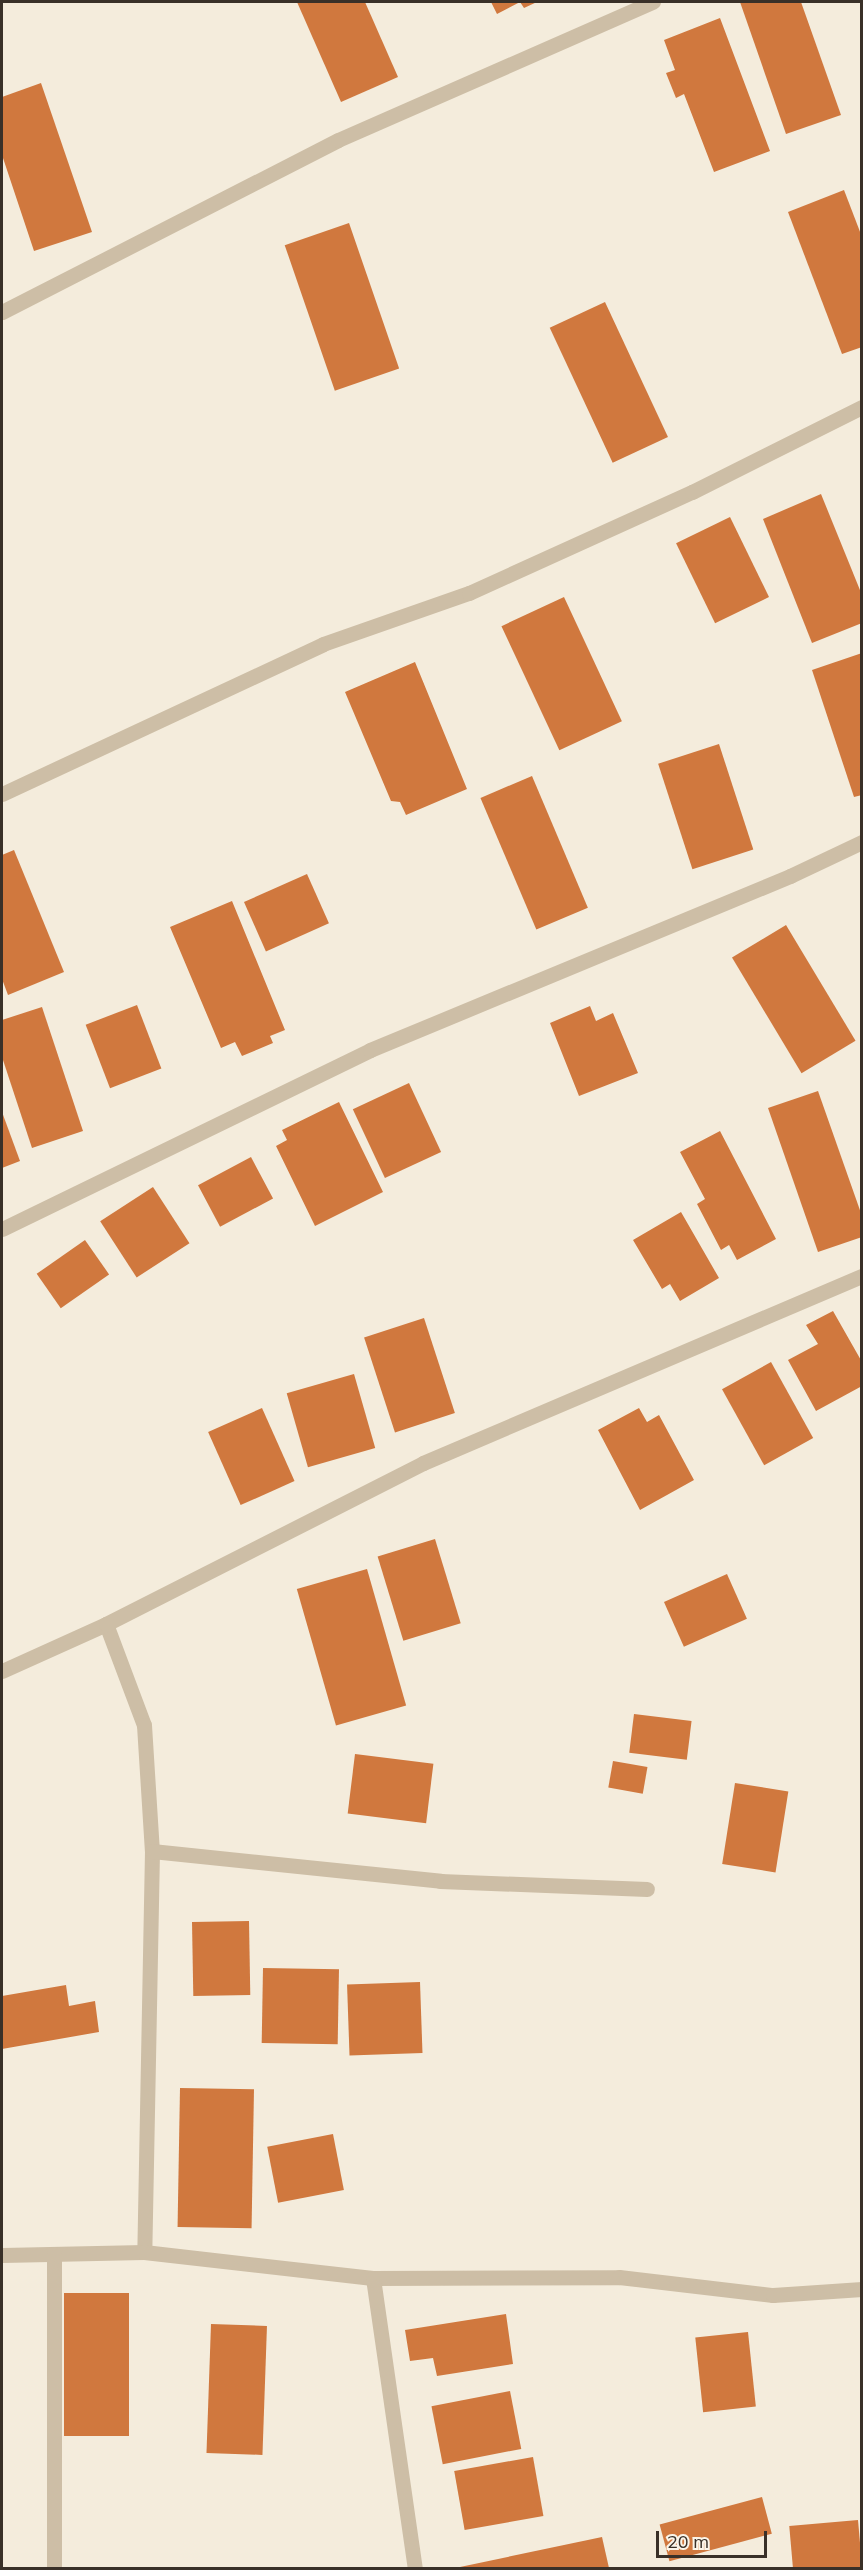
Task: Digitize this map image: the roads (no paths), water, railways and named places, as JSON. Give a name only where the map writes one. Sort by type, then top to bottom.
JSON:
[{"type":"street","points":[[2,312],[338,140],[653,2]]},
{"type":"street","points":[[2,794],[323,644],[469,593],[692,492],[861,407]]},
{"type":"street","points":[[2,1229],[370,1050],[779,881],[861,842]]},
{"type":"street","points":[[2,1671],[106,1624],[423,1463],[861,1276]]},
{"type":"street","points":[[106,1624],[144,1725],[152,1851],[144,2252]]},
{"type":"street","points":[[152,1851],[440,1881],[647,1889]]},
{"type":"street","points":[[2,2255],[144,2252],[373,2278],[619,2277],[773,2295],[861,2289]]},
{"type":"street","points":[[54,2253],[54,2568]]},
{"type":"street","points":[[373,2278],[415,2568]]}]
